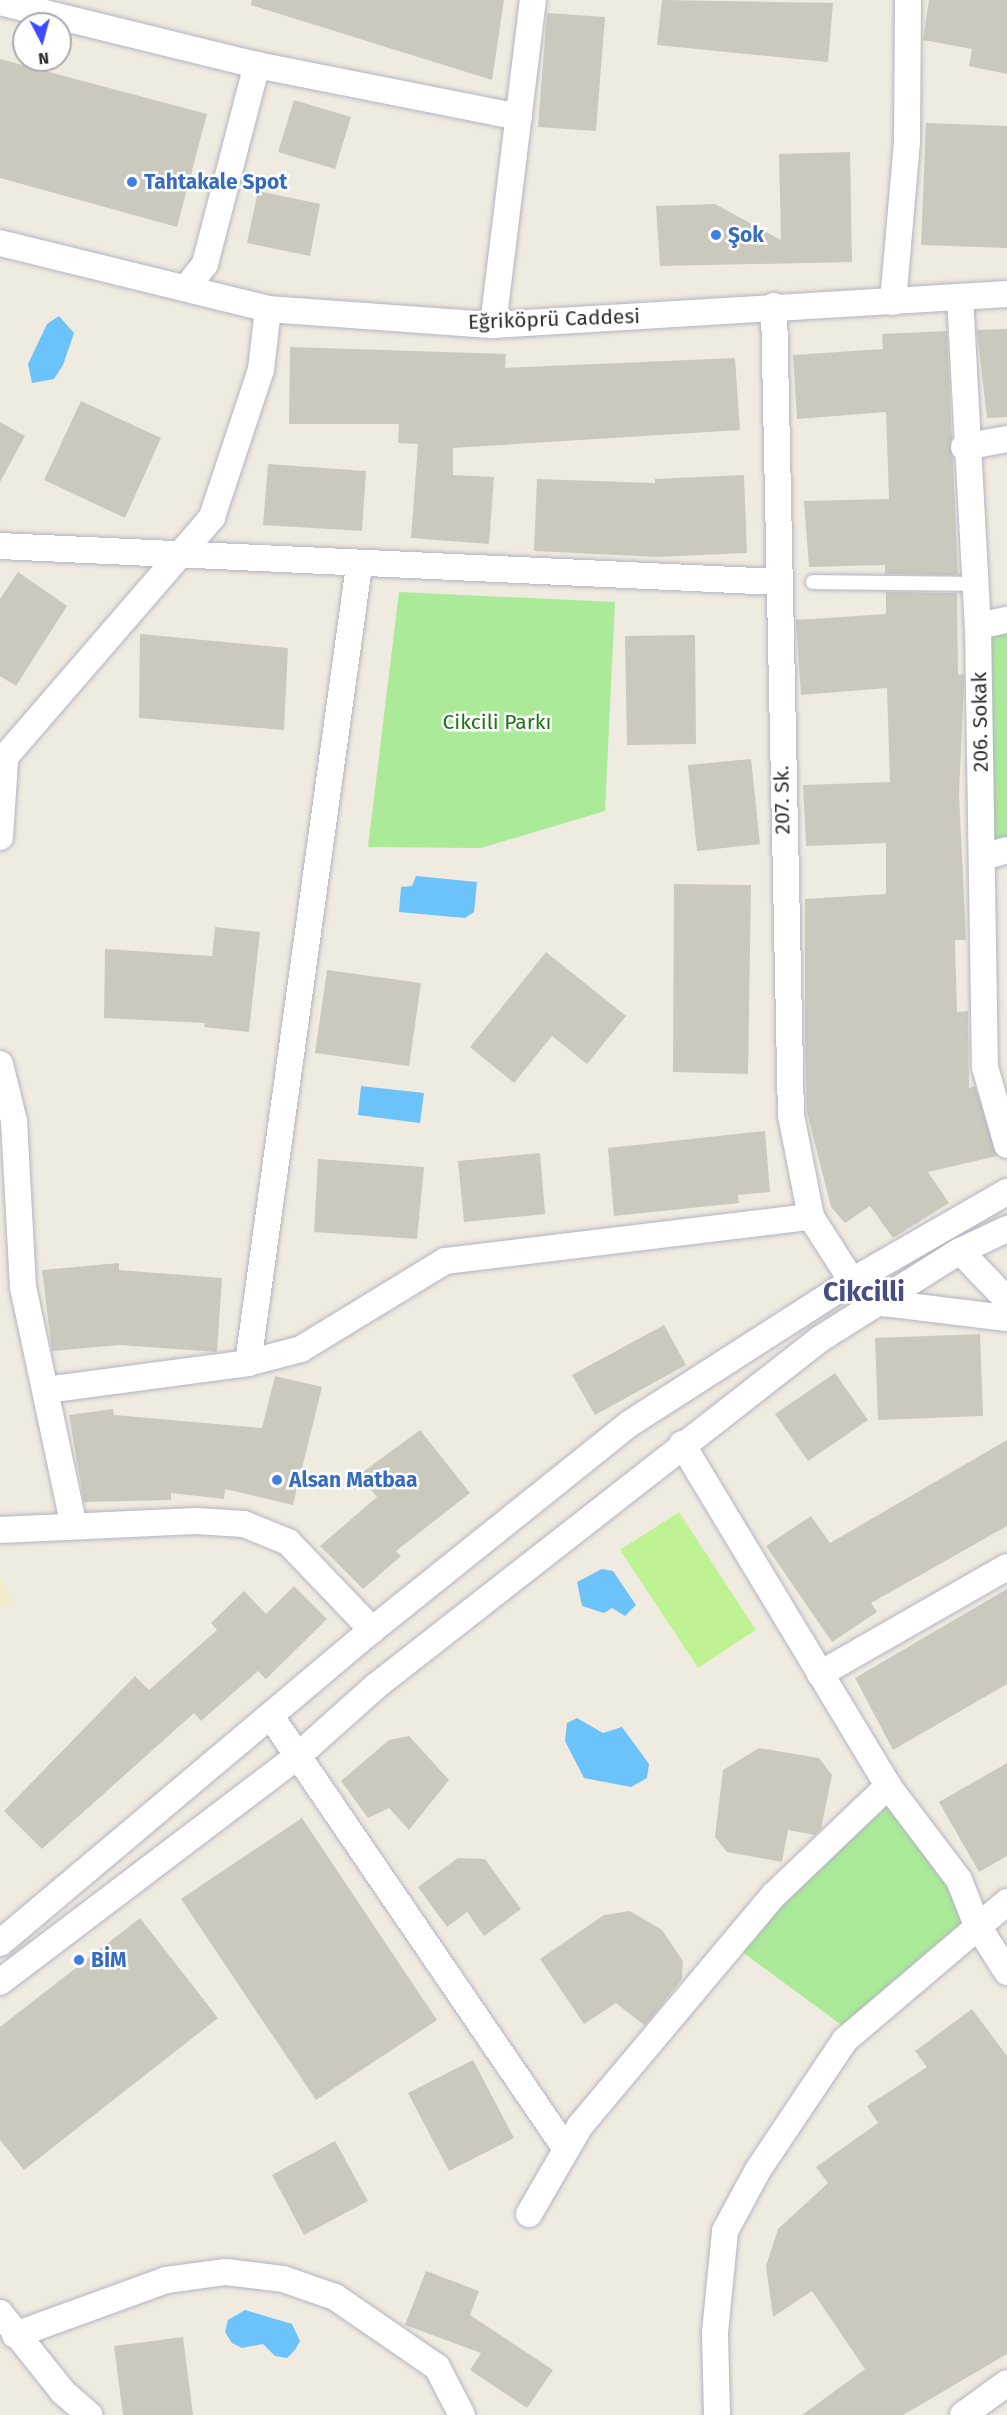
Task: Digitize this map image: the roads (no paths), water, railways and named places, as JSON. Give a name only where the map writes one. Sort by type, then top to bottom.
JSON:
[{"type":"street","points":[[493,325],[533,0]]},
{"type":"street","points":[[893,302],[907,141],[908,0]]},
{"type":"street","points":[[0,2],[257,65],[519,117]]},
{"type":"street","points":[[187,287],[206,264],[257,65]]},
{"type":"street","name":"Eğriköprü Caddesi","points":[[0,243],[187,287],[268,309],[493,325],[774,306],[893,302],[1007,294]]},
{"type":"street","name":"206. Sokak","points":[[960,297],[964,447],[995,853],[996,1063],[1007,1144]]},
{"type":"street","name":"207. Sk.","points":[[774,306],[777,582],[791,1115],[811,1217],[852,1281]]},
{"type":"street","points":[[0,837],[2,762],[212,518],[261,370],[268,309]]},
{"type":"street","points":[[964,447],[1007,439]]},
{"type":"street","points":[[0,546],[184,550],[359,566],[777,582]]},
{"type":"street","points":[[248,1363],[359,566]]},
{"type":"street","points":[[978,626],[1007,620]]},
{"type":"street","points":[[0,1064],[14,1121],[23,1287],[74,1526]]},
{"type":"street","points":[[0,1943],[272,1718],[372,1630],[629,1424],[852,1281],[1007,1192]]},
{"type":"street","points":[[46,1390],[248,1363],[301,1349],[445,1261],[811,1217]]},
{"type":"street","points":[[0,1982],[300,1754],[376,1686],[682,1444],[820,1339],[884,1303],[960,1251],[1007,1229]]},
{"type":"street","points":[[960,1251],[1007,1300]]},
{"type":"street","points":[[852,1281],[884,1303],[1007,1318]]},
{"type":"street","points":[[682,1444],[888,1786],[958,1880],[976,1923],[1007,1972]]},
{"type":"street","points":[[0,1530],[196,1521],[267,1530],[288,1542],[372,1630]]},
{"type":"street","points":[[820,1674],[1007,1567]]},
{"type":"street","points":[[272,1718],[300,1754],[567,2149]]},
{"type":"street","points":[[529,2214],[567,2149],[774,1895],[888,1786]]},
{"type":"street","points":[[717,2415],[715,2332],[725,2231],[758,2170],[845,2040],[976,1923],[1007,1902]]},
{"type":"street","points":[[15,2335],[166,2280],[226,2272],[283,2279],[335,2297],[437,2367],[462,2415]]},
{"type":"street","points":[[0,2313],[15,2335],[88,2415]]},
{"type":"street","points":[[963,2415],[1007,2383]]},
{"type":"lane","points":[[813,582],[975,584]]},
{"type":"water","points":[[59,316],[74,333],[63,365],[54,379],[32,383],[28,364],[47,324]]},
{"type":"water","points":[[416,876],[477,882],[474,912],[465,918],[399,912],[401,887],[412,886]]},
{"type":"water","points":[[361,1086],[424,1093],[420,1123],[358,1115]]},
{"type":"water","points":[[602,1569],[613,1571],[636,1605],[625,1616],[612,1608],[604,1613],[582,1606],[577,1582]]},
{"type":"water","points":[[577,1718],[603,1733],[622,1727],[649,1764],[647,1778],[631,1787],[584,1778],[565,1741],[567,1723]]},
{"type":"water","points":[[245,2310],[292,2324],[300,2341],[295,2350],[287,2358],[275,2356],[263,2344],[242,2348],[232,2343],[225,2332],[228,2320]]},
{"type":"place","name":"Tahtakale Spot","points":[[132,182]]},
{"type":"place","name":"Şok","points":[[716,235]]},
{"type":"place","name":"Alsan Matbaa","points":[[277,1480]]},
{"type":"place","name":"BİM","points":[[79,1960]]},
{"type":"district","name":"Cikcilli","points":[[864,1293]]},
{"type":"park label","name":"Cikcili Parkı","points":[[497,722]]}]
